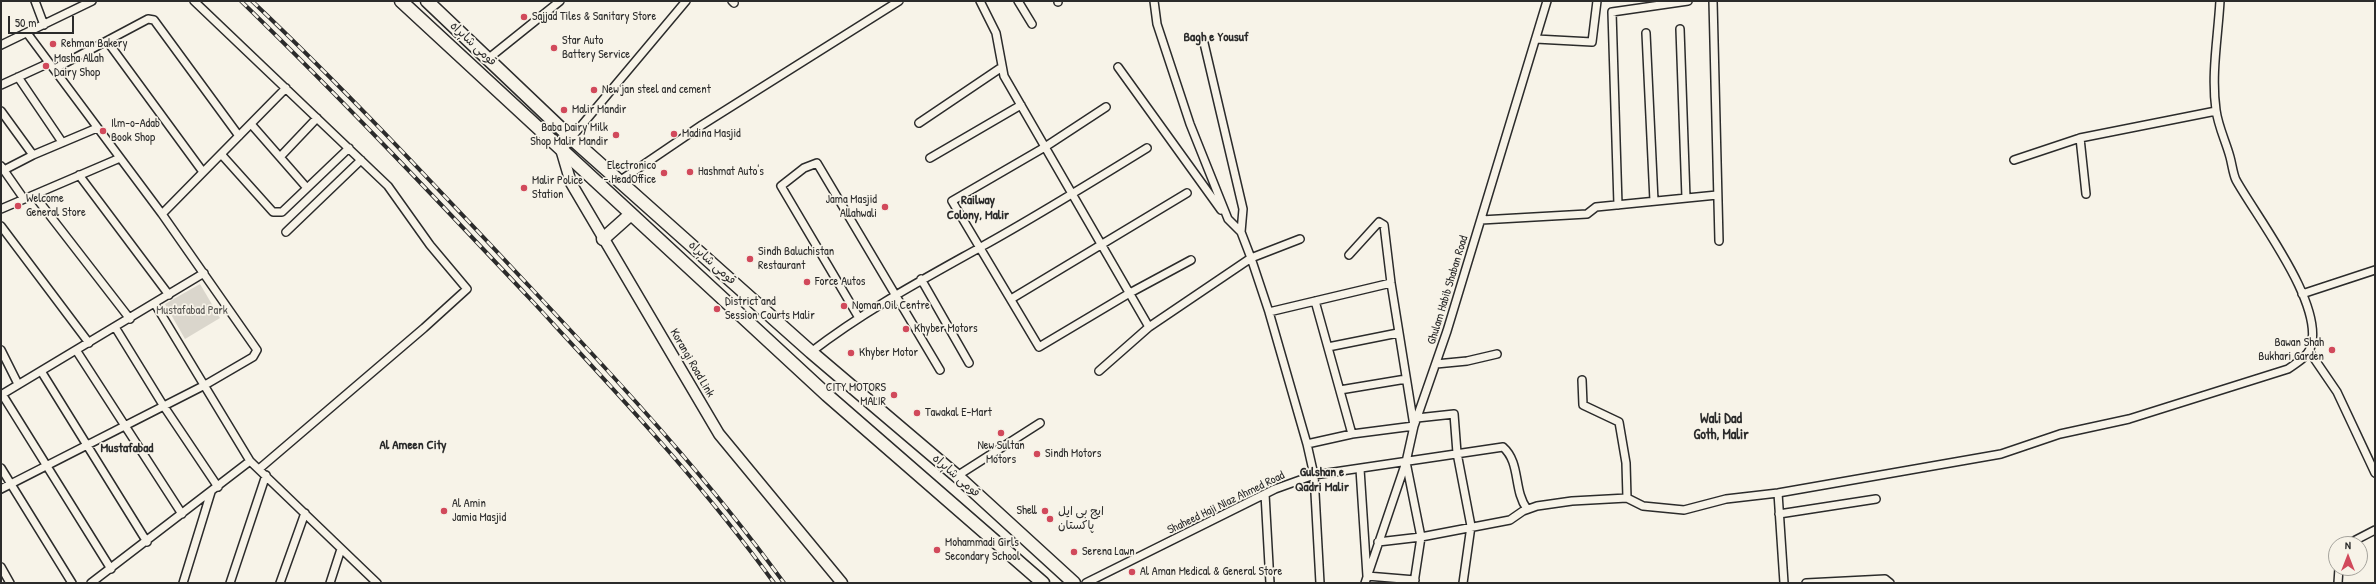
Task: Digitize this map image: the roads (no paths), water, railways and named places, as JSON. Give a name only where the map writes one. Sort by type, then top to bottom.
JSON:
[{"type":"highway","name":"قومی شاہراہ","points":[[401,1],[827,395],[1043,583]]},
{"type":"highway","name":"قومی شاہراہ","points":[[427,1],[489,58],[571,138],[621,180],[811,352],[957,476],[1074,583]]},
{"type":"highway","points":[[604,238],[631,214]]},
{"type":"main road","points":[[561,149],[571,138]]},
{"type":"main road","name":"Korangi Road Link","points":[[561,149],[571,183],[718,434],[842,583]]},
{"type":"street","points":[[35,1],[44,25]]},
{"type":"street","points":[[1,45],[92,1]]},
{"type":"street","points":[[194,1],[388,186],[430,245],[467,289],[424,328],[259,469]]},
{"type":"street","points":[[489,58],[560,1]]},
{"type":"street","points":[[571,138],[686,1]]},
{"type":"street","points":[[621,180],[702,125],[899,1]]},
{"type":"street","points":[[980,1],[996,33],[1004,76],[1128,294],[1149,327]]},
{"type":"street","points":[[1018,1],[1032,24]]},
{"type":"street","points":[[1154,1],[1157,24],[1188,117],[1228,219]]},
{"type":"street","name":"Ghulam Habib Shaban Road","points":[[1366,580],[1406,462],[1414,426],[1436,364],[1547,1]]},
{"type":"street","points":[[1536,39],[1592,42],[1596,1]]},
{"type":"street","points":[[1618,204],[1612,12],[1688,1]]},
{"type":"street","points":[[1714,1],[1719,241]]},
{"type":"street","points":[[1378,542],[1421,537],[1471,526],[1510,520],[1527,509],[1572,500],[1627,498],[1643,506],[1684,510],[1726,499],[1778,493],[2001,454],[2060,434],[2129,419],[2288,369],[2304,358],[2309,350],[2313,339],[2313,327],[2302,294],[2288,265],[2235,178],[2216,111],[2215,72],[2220,1]]},
{"type":"street","points":[[1,85],[18,77],[52,66],[107,41],[148,19],[156,22],[240,136]]},
{"type":"street","points":[[1680,29],[1686,198]]},
{"type":"street","points":[[1,488],[205,384],[253,357],[257,350],[162,214],[28,33]]},
{"type":"street","points":[[1646,33],[1654,201]]},
{"type":"street","points":[[107,41],[204,172]]},
{"type":"street","points":[[1204,43],[1243,209],[1241,232]]},
{"type":"street","points":[[919,123],[1002,67]]},
{"type":"street","points":[[1118,67],[1228,219],[1241,232],[1269,312],[1307,444],[1314,475],[1320,583]]},
{"type":"street","points":[[18,77],[62,142]]},
{"type":"street","points":[[162,214],[286,88]]},
{"type":"street","points":[[930,158],[1021,105]]},
{"type":"street","points":[[1106,107],[1045,147],[952,201],[1039,347],[1128,294],[1191,260]]},
{"type":"street","points":[[1,111],[33,155]]},
{"type":"street","points":[[2014,160],[2080,138],[2216,111]]},
{"type":"street","points":[[280,157],[318,118]]},
{"type":"street","points":[[251,124],[307,188]]},
{"type":"street","points":[[24,199],[2,168],[97,128]]},
{"type":"street","points":[[2080,138],[2086,194]]},
{"type":"street","points":[[221,154],[273,212],[282,212],[349,148]]},
{"type":"street","points":[[811,352],[839,330],[896,294],[1072,195],[1147,148]]},
{"type":"street","points":[[1,209],[120,158]]},
{"type":"street","points":[[286,232],[361,160]]},
{"type":"street","points":[[859,318],[781,186],[804,168],[817,163],[940,370]]},
{"type":"street","points":[[79,175],[169,295]]},
{"type":"street","points":[[1011,299],[1187,193]]},
{"type":"street","points":[[34,194],[130,319]]},
{"type":"street","points":[[1481,220],[1587,214],[1596,207],[1717,194]]},
{"type":"street","points":[[1307,444],[1352,434],[1414,426],[1390,283],[1384,225],[1382,222],[1379,222],[1348,255]]},
{"type":"street","points":[[1,226],[89,343]]},
{"type":"street","points":[[1100,371],[1149,327],[1251,258],[1300,239]]},
{"type":"street","points":[[2302,294],[2375,270]]},
{"type":"street","points":[[111,569],[2,394],[130,319],[204,273]]},
{"type":"street","points":[[921,279],[968,363]]},
{"type":"street","points":[[1269,312],[1390,283]]},
{"type":"street","points":[[1315,301],[1352,434]]},
{"type":"street","points":[[155,304],[205,384],[250,461],[377,583]]},
{"type":"street","points":[[115,327],[163,405],[218,487]]},
{"type":"street","points":[[1328,347],[1398,334]]},
{"type":"street","points":[[1,350],[18,384]]},
{"type":"street","points":[[76,350],[182,514]]},
{"type":"street","points":[[2309,350],[2337,392],[2375,473]]},
{"type":"street","points":[[1436,364],[1467,361],[1497,354]]},
{"type":"street","points":[[41,371],[147,542]]},
{"type":"street","points":[[1340,390],[1406,379]]},
{"type":"street","points":[[1582,380],[1583,405],[1620,422],[1626,463],[1627,498]]},
{"type":"street","points":[[1417,418],[1454,414],[1457,453],[1471,526],[1463,583]]},
{"type":"street","points":[[957,476],[1040,423]]},
{"type":"street","name":"Shaheed Haji Niaz Ahmed Road","points":[[1086,583],[1265,494],[1314,475],[1503,447],[1513,460],[1522,503],[1527,509]]},
{"type":"street","points":[[91,583],[147,542],[250,461]]},
{"type":"street","points":[[1360,469],[1366,580],[1414,582],[1421,537],[1406,462]]},
{"type":"street","points":[[1,468],[72,583]]},
{"type":"street","points":[[230,583],[266,476]]},
{"type":"street","points":[[183,583],[211,492]]},
{"type":"street","points":[[1778,493],[1784,583]]},
{"type":"street","points":[[1265,494],[1270,583]]},
{"type":"street","points":[[1779,514],[1876,499]]},
{"type":"street","points":[[280,583],[305,513]]},
{"type":"street","points":[[2363,536],[2375,530]]},
{"type":"street","points":[[330,583],[341,549]]},
{"type":"street","points":[[1,567],[10,583]]},
{"type":"street","points":[[1806,583],[1885,578],[1890,583]]},
{"type":"railway","points":[[241,1],[389,150],[534,303],[658,439],[718,510],[774,583]]},
{"type":"railway","points":[[252,1],[324,71],[394,143],[597,359],[725,506],[784,583]]},
{"type":"place","name":"Sajjad Tiles & Sanitary Store","points":[[524,17]]},
{"type":"place","name":"Rehman Bakery","points":[[53,44]]},
{"type":"place","name":"Star Auto Battery Service","points":[[554,48]]},
{"type":"place","name":"Masha Allah Dairy Shop","points":[[46,66]]},
{"type":"place","name":"New jan steel and cement","points":[[594,90]]},
{"type":"place","name":"Malir Mandir","points":[[564,110]]},
{"type":"place","name":"Ilm-o-Adab Book Shop","points":[[103,131]]},
{"type":"place","name":"Madina Masjid","points":[[674,134]]},
{"type":"place","name":"Baba Dairy Milk Shop Malir Mandir","points":[[616,135]]},
{"type":"place","name":"Hashmat Auto's","points":[[690,172]]},
{"type":"place","name":"Electronico - HeadOffice","points":[[664,173]]},
{"type":"place","name":"Malir Police Station","points":[[524,188]]},
{"type":"place","name":"Welcome General Store","points":[[18,206]]},
{"type":"place","name":"Jama Masjid Allahwali","points":[[885,207]]},
{"type":"place","name":"Sindh Baluchistan Restaurant","points":[[750,259]]},
{"type":"place","name":"Force Autos","points":[[807,282]]},
{"type":"place","name":"Noman Oil Centre","points":[[844,306]]},
{"type":"place","name":"District and Session Courts Malir","points":[[717,309]]},
{"type":"place","name":"Khyber Motors","points":[[906,329]]},
{"type":"place","name":"Bawan Shah Bukhari Garden","points":[[2332,350]]},
{"type":"place","name":"Khyber Motor","points":[[851,353]]},
{"type":"place","name":"CITY MOTORS MALIR","points":[[894,395]]},
{"type":"place","name":"Tawakal E-Mart","points":[[917,413]]},
{"type":"place","name":"New Sultan Motors","points":[[1001,433]]},
{"type":"place","name":"Sindh Motors","points":[[1037,454]]},
{"type":"place","name":"Al Amin Jamia Masjid","points":[[444,511]]},
{"type":"place","name":"Shell","points":[[1045,511]]},
{"type":"place","name":"ایچ بی ایل پاکستان","points":[[1050,519]]},
{"type":"place","name":"Mohammadi Girls Secondary School","points":[[937,550]]},
{"type":"place","name":"Serena Lawn","points":[[1074,552]]},
{"type":"place","name":"Al Aman Medical & General Store","points":[[1132,572]]},
{"type":"district","name":"Bagh e Yousuf","points":[[1216,38]]},
{"type":"district","name":"Railway Colony, Malir","points":[[978,208]]},
{"type":"district","name":"Wali Dad Goth, Malir","points":[[1721,428]]},
{"type":"district","name":"Al Ameen City","points":[[413,446]]},
{"type":"district","name":"Mustafabad","points":[[127,449]]},
{"type":"district","name":"Gulshan e Qadri Malir","points":[[1322,480]]},
{"type":"park label","name":"Mustafabad Park","points":[[192,311]]}]
